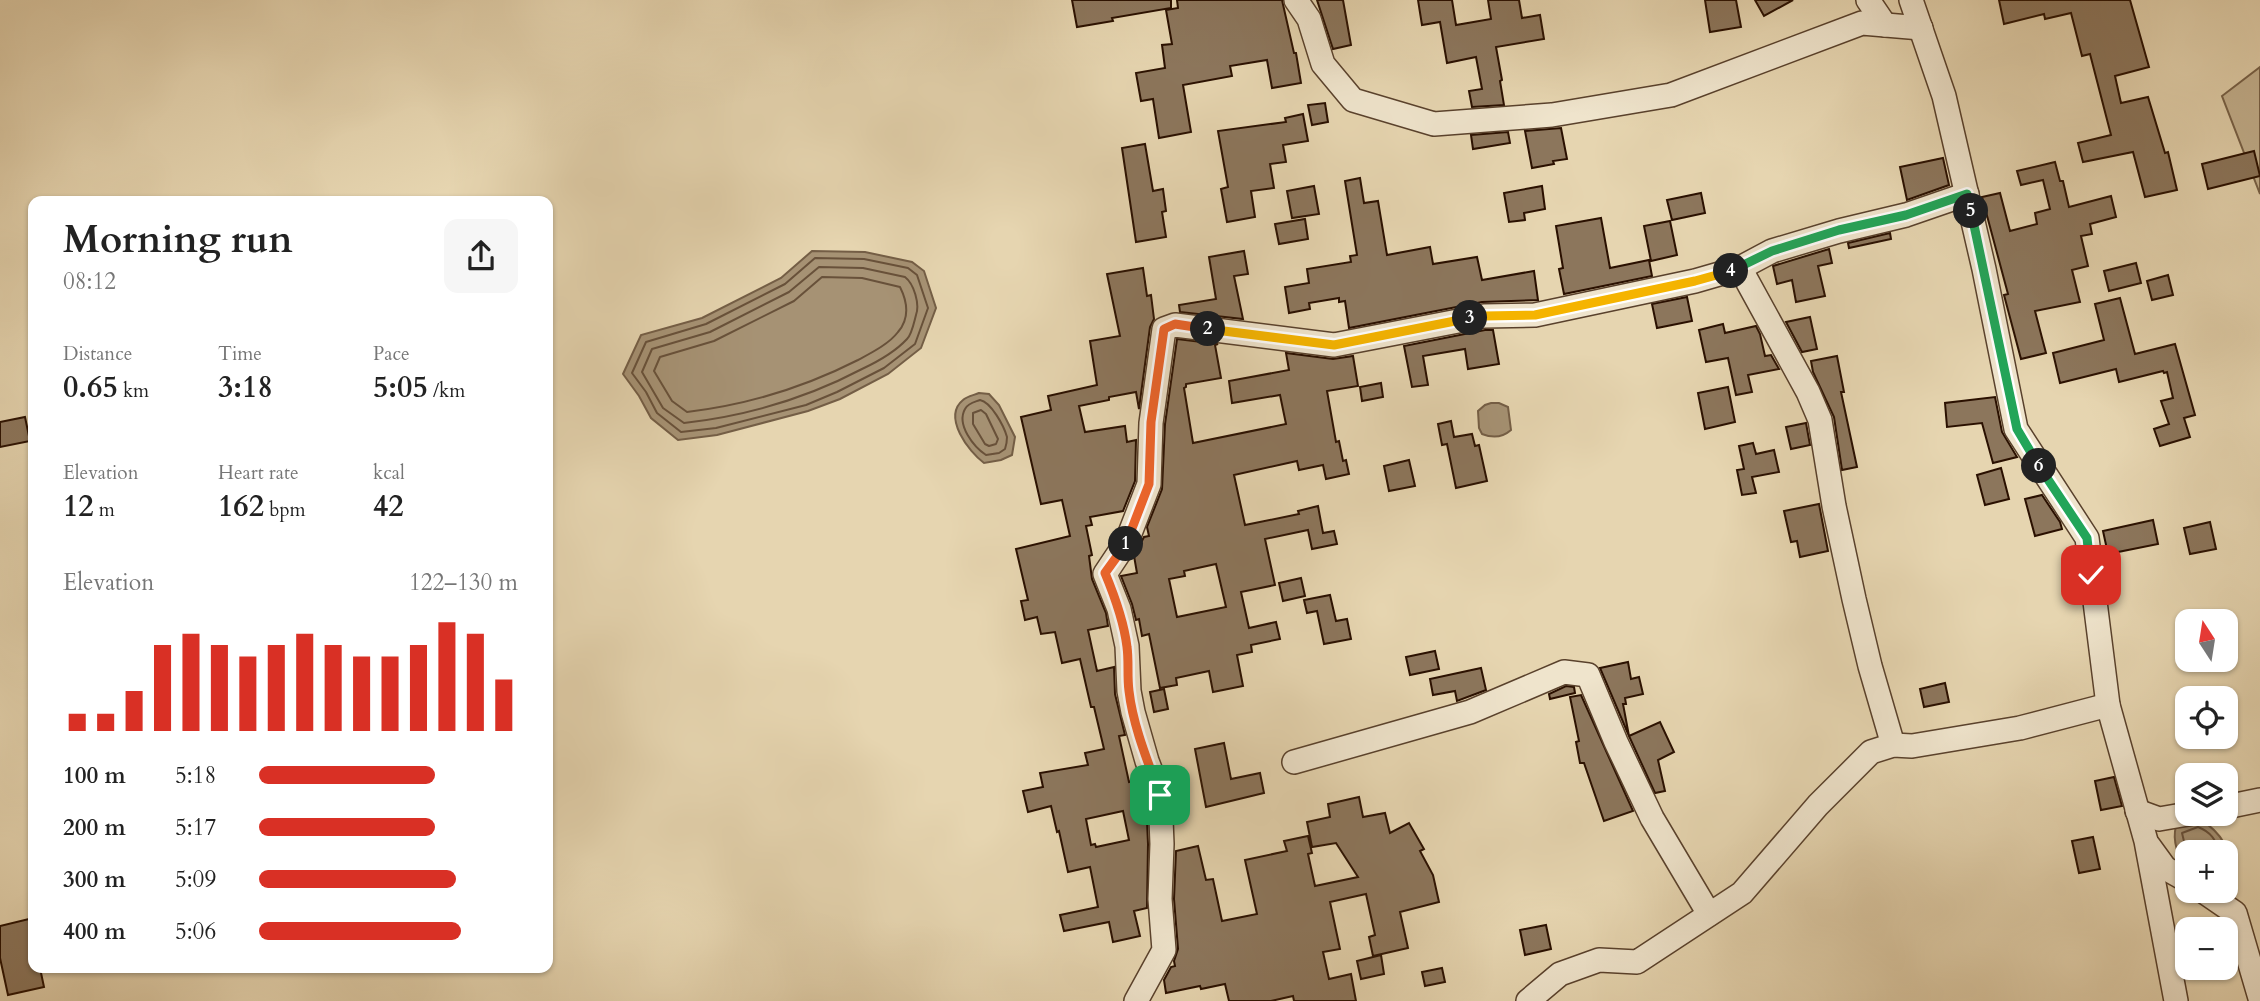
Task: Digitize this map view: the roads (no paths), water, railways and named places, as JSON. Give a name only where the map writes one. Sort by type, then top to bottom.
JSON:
[{"type":"street","points":[[1296,0],[1309,19],[1324,64],[1353,100],[1434,124],[1552,115],[1671,95],[1862,23],[1921,28]]},
{"type":"street","points":[[1868,0],[1885,25]]},
{"type":"street","points":[[1911,0],[1944,96],[2017,429],[2087,538],[2108,705],[2146,841],[2176,1001]]},
{"type":"street","points":[[1136,1001],[1164,950],[1160,899],[1160,795],[1133,712],[1127,646],[1119,609],[1105,573],[1127,541],[1149,484],[1151,422],[1164,329],[1175,324],[1334,345],[1484,316],[1535,315],[1695,281],[1740,268],[1772,251],[1839,230],[1906,215],[1967,194]]},
{"type":"street","points":[[1740,268],[1808,392],[1820,420],[1834,506],[1854,599],[1893,745]]},
{"type":"street","points":[[1294,762],[1470,712],[1564,672],[1588,675],[1652,818],[1709,914]]},
{"type":"street","points":[[1528,1001],[1560,974],[1599,960],[1637,962],[1742,893],[1818,805],[1871,752],[1893,745],[1912,746],[2021,728],[2108,705]]},
{"type":"street","points":[[2238,805],[2260,800]]},
{"type":"street","points":[[2137,811],[2159,819],[2175,816]]},
{"type":"street","points":[[2146,841],[2165,868],[2175,874]]},
{"type":"street","points":[[2220,903],[2235,913],[2260,998]]},
{"type":"water","points":[[812,251],[865,252],[912,262],[924,271],[936,308],[921,348],[888,374],[840,399],[808,411],[717,435],[678,440],[651,418],[623,374],[641,335],[702,318],[781,278]]},
{"type":"water","points":[[979,393],[989,394],[999,405],[1015,437],[1012,455],[1001,460],[984,463],[965,443],[956,425],[957,407],[965,399]]},
{"type":"water","points":[[1491,403],[1508,407],[1511,430],[1501,436],[1482,434],[1479,428],[1478,411]]},
{"type":"water","points":[[2176,826],[2209,826],[2222,840],[2175,840]]}]
